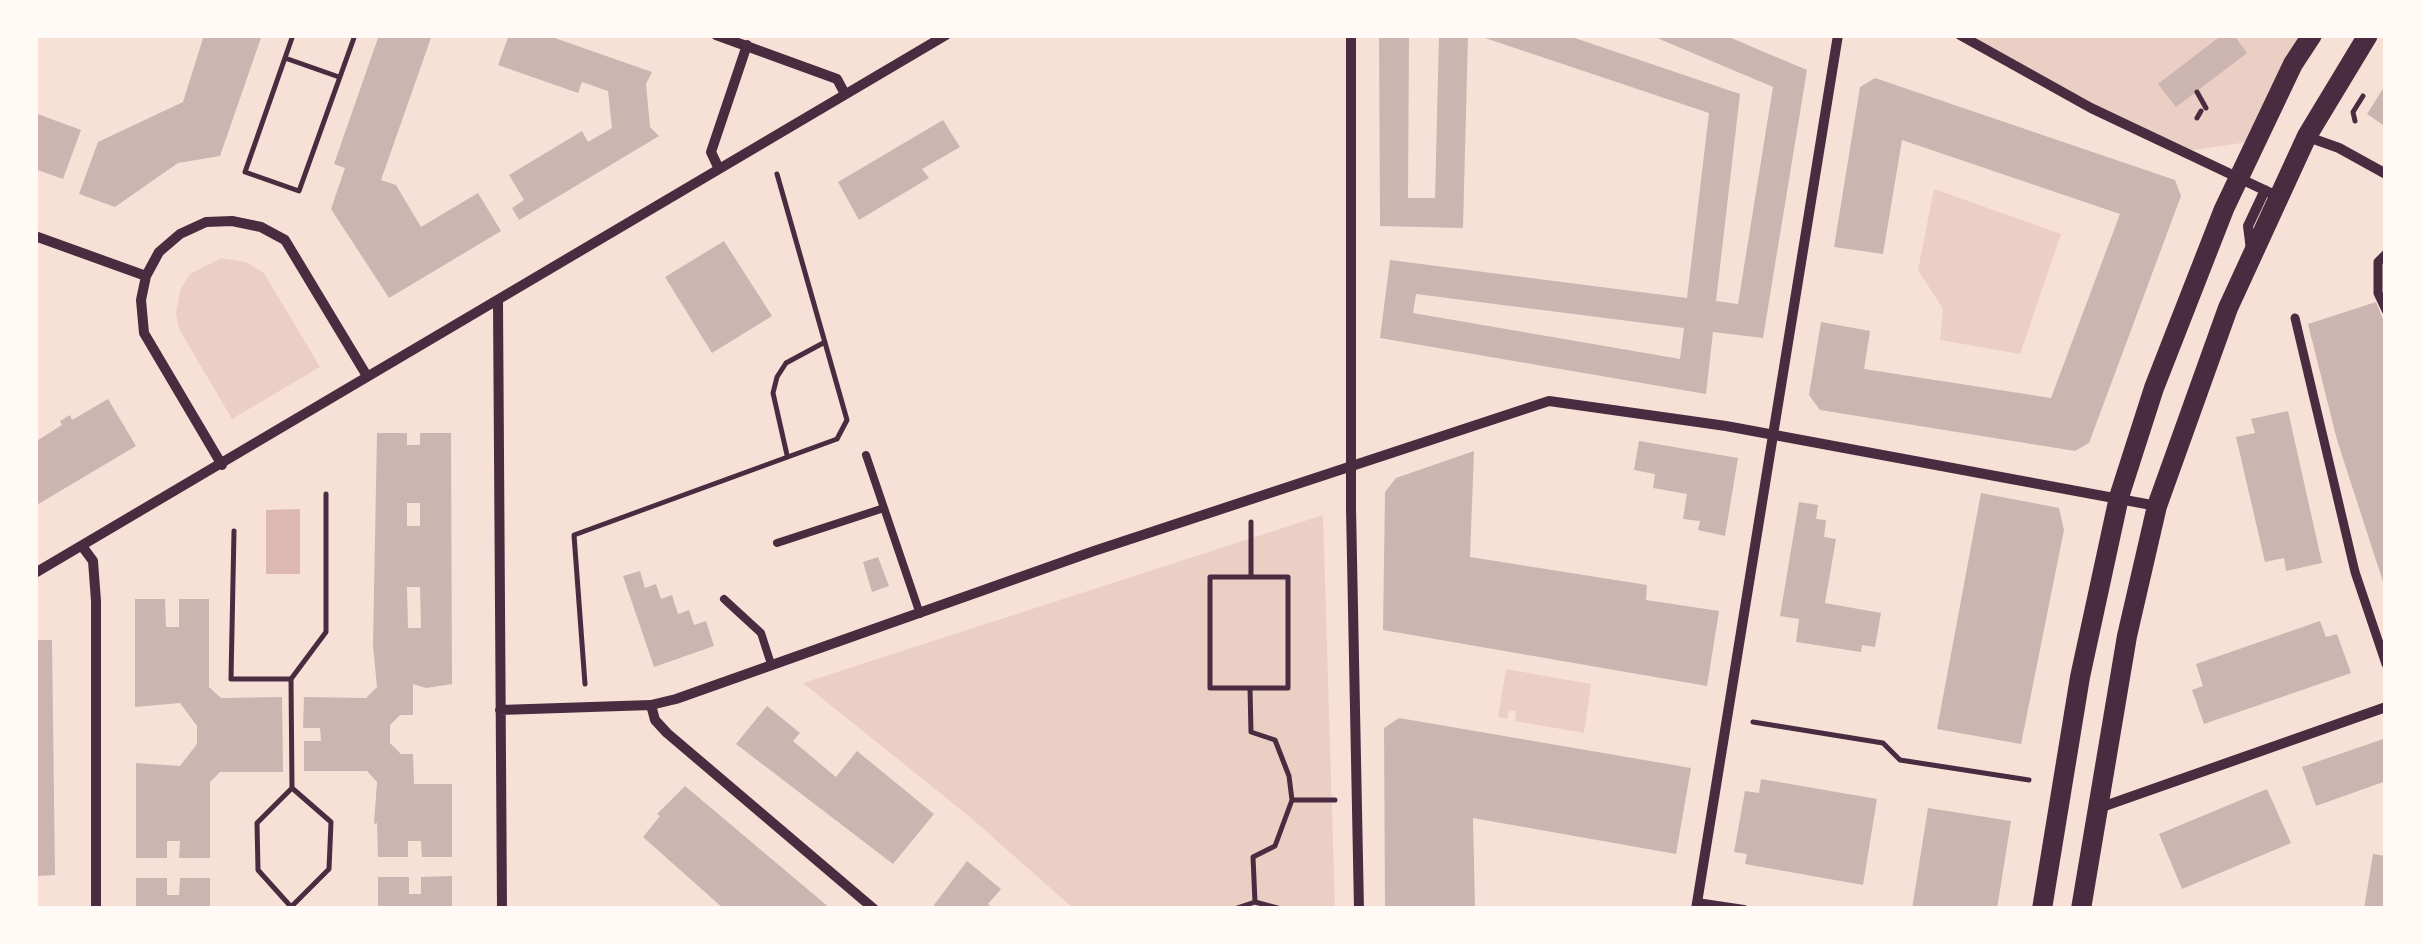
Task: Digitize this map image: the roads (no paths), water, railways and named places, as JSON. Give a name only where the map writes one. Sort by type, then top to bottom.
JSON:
[{"type":"main road","points":[[2042,909],[2080,677],[2119,497],[2154,388],[2239,176],[2293,64],[2312,35]]},
{"type":"main road","points":[[2082,909],[2127,636],[2157,506],[2272,193],[2368,35]]},
{"type":"street","points":[[716,35],[837,79],[845,94]]},
{"type":"street","points":[[35,573],[946,35]]},
{"type":"street","points":[[1351,35],[1358,909]]},
{"type":"street","points":[[1696,905],[1838,35]]},
{"type":"street","points":[[1960,35],[2091,108],[2272,193]]},
{"type":"street","points":[[719,170],[711,152],[748,46]]},
{"type":"street","points":[[2307,136],[2340,148],[2386,174]]},
{"type":"street","points":[[222,465],[144,333],[141,300],[146,276],[159,252],[180,234],[206,222],[260,226],[285,240],[367,376]]},
{"type":"street","points":[[35,236],[146,276]]},
{"type":"street","points":[[2386,254],[2378,262],[2378,293],[2386,310]]},
{"type":"street","points":[[498,302],[502,909]]},
{"type":"street","points":[[2295,318],[2355,572],[2386,664]]},
{"type":"street","points":[[500,710],[651,706],[1094,552],[1549,401],[1771,434],[2157,506]]},
{"type":"street","points":[[82,546],[92,562],[96,601],[96,909]]},
{"type":"street","points":[[651,706],[655,720],[667,733],[874,909]]},
{"type":"street","points":[[2097,808],[2386,708]]},
{"type":"lane","points":[[866,455],[920,614]]},
{"type":"lane","points":[[777,543],[884,508]]},
{"type":"lane","points":[[724,599],[762,633],[771,664]]},
{"type":"lane","points":[[1696,905],[1744,909]]}]
